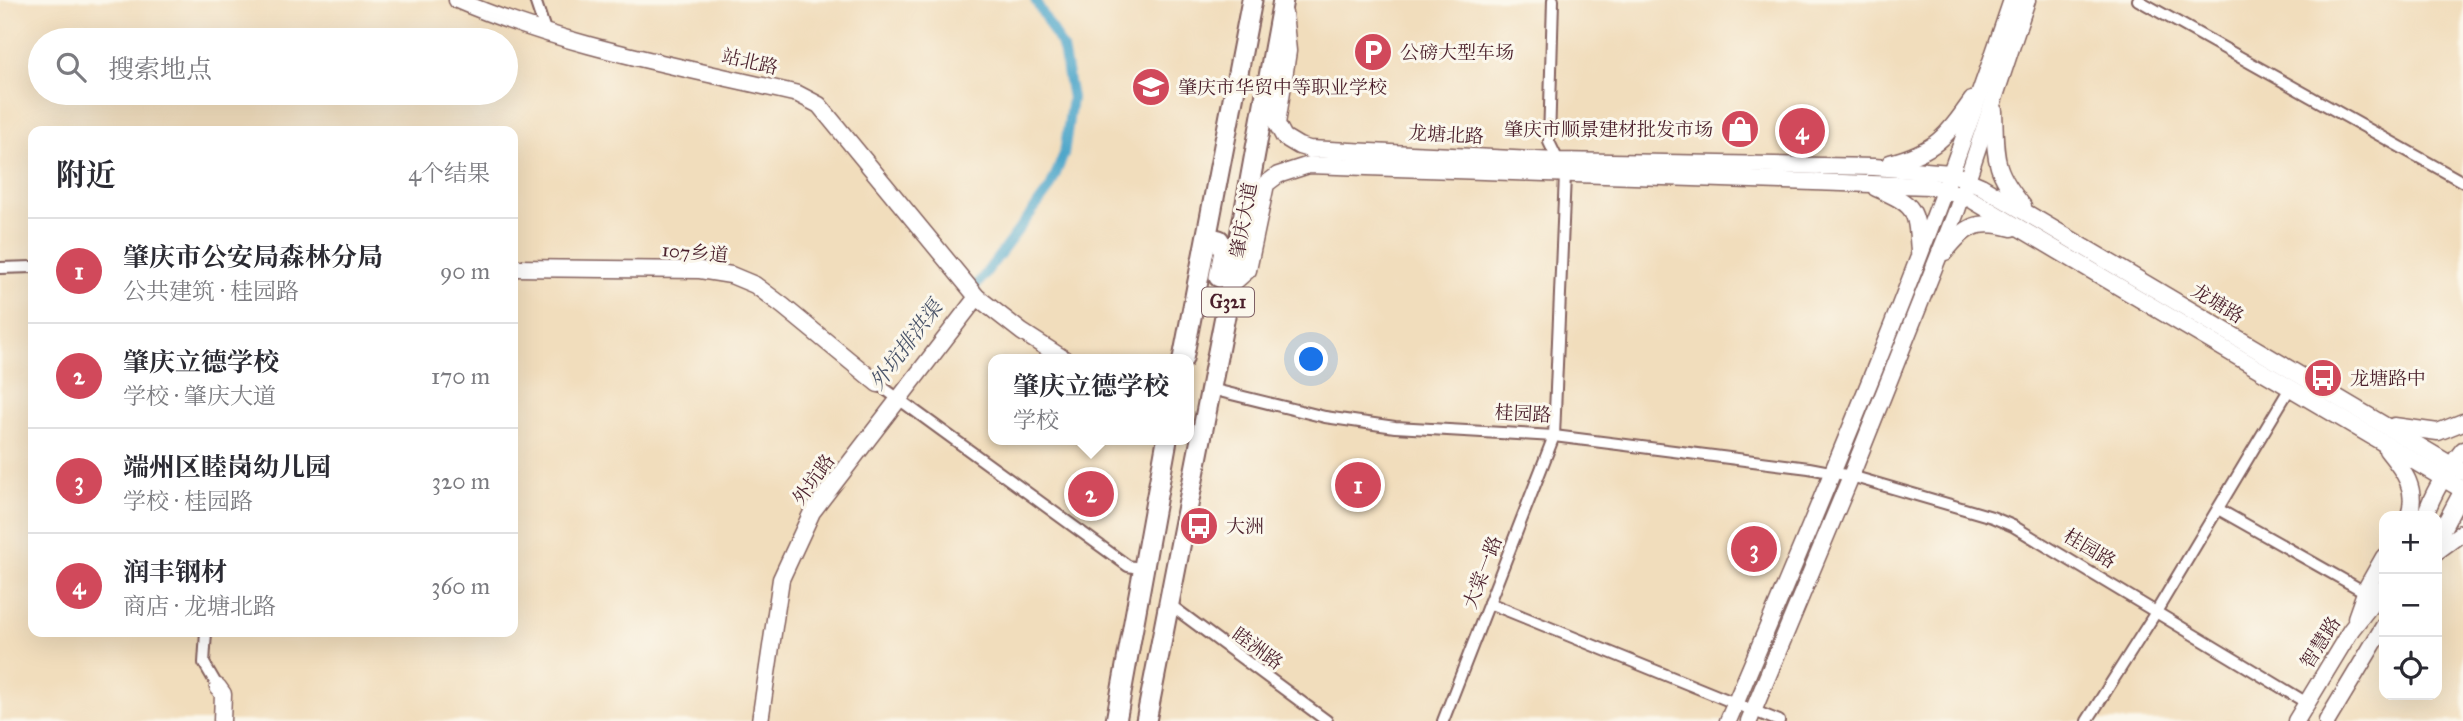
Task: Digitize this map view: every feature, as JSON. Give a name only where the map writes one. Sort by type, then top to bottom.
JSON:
[{"type":"highway","points":[[1253,0],[1257,26],[1246,89],[1253,97],[1266,93]]},
{"type":"highway","name":"肇庆大道","points":[[1184,354],[1253,0]]},
{"type":"highway","name":"肇庆大道","points":[[1169,604],[1283,0]]},
{"type":"highway","points":[[1207,236],[1219,240],[1224,251],[1211,324],[1218,353]]},
{"type":"highway","points":[[1116,721],[1166,445]]},
{"type":"highway","name":"G321","points":[[1146,721],[1169,604]]},
{"type":"main road","name":"站北路","points":[[457,0],[496,17],[578,43],[798,94],[819,105],[977,297]]},
{"type":"main road","points":[[1231,285],[1248,270],[1266,184],[1309,157],[1284,136],[1277,124],[1288,51],[1283,0]]},
{"type":"main road","points":[[1728,721],[1927,262],[1963,195],[2012,0]]},
{"type":"main road","points":[[1751,716],[1851,476],[1927,262],[1951,173],[2027,0]]},
{"type":"main road","points":[[1874,167],[1905,159],[1934,146],[1989,90]]},
{"type":"main road","points":[[1989,90],[1998,170],[2029,224],[2290,388],[2379,440],[2452,472],[2463,490],[2442,530]]},
{"type":"main road","name":"龙塘北路","points":[[1309,157],[1929,186],[1963,195],[2029,224]]},
{"type":"main road","name":"龙塘北路","points":[[1561,168],[1874,167]]},
{"type":"main road","name":"龙塘路","points":[[1874,167],[1951,173],[1968,179],[2029,224],[2380,424],[2452,472]]},
{"type":"main road","points":[[1868,184],[1912,208],[1927,262]]},
{"type":"main road","points":[[1927,262],[1975,225],[2029,224]]},
{"type":"main road","name":"107乡道","points":[[518,268],[700,270],[731,275],[755,285],[878,384]]},
{"type":"main road","points":[[977,297],[1022,332],[1056,354]]},
{"type":"main road","name":"外坑路","points":[[760,721],[781,579],[812,512],[977,297]]},
{"type":"main road","points":[[2380,424],[2438,432],[2463,422]]},
{"type":"main road","points":[[2379,440],[2400,467],[2411,487],[2409,511]]},
{"type":"main road","points":[[2427,511],[2430,501],[2452,472],[2463,450]]},
{"type":"main road","points":[[2442,548],[2463,533]]},
{"type":"main road","points":[[2351,630],[2365,592],[2379,566]]},
{"type":"main road","name":"智慧路","points":[[2296,721],[2351,630],[2379,594]]},
{"type":"main road","points":[[2327,721],[2379,634]]},
{"type":"main road","points":[[214,721],[215,694],[218,687]]},
{"type":"main road","points":[[218,687],[223,694],[222,721]]},
{"type":"street","points":[[535,0],[546,33]]},
{"type":"street","name":"大棠一路","points":[[1443,721],[1554,436],[1561,168],[1549,142],[1553,0]]},
{"type":"street","points":[[2138,0],[2463,182]]},
{"type":"street","points":[[0,268],[28,267]]},
{"type":"street","points":[[878,384],[1128,566],[1145,569]]},
{"type":"street","points":[[2087,721],[2156,612],[2290,388]]},
{"type":"street","name":"桂园路","points":[[1211,389],[1325,417],[1395,428],[1554,436],[1705,454],[1851,476],[1992,517],[2013,526],[2307,703]]},
{"type":"street","points":[[2218,509],[2365,592]]},
{"type":"street","points":[[1489,603],[1735,703],[1751,716],[1779,721]]},
{"type":"street","name":"睦洲路","points":[[1169,604],[1327,721]]},
{"type":"street","points":[[206,637],[204,663],[218,687]]},
{"type":"waterway","name":"外坑排洪渠","points":[[970,294],[1050,188],[1064,154],[1072,98],[1063,49],[1035,0]]},
{"type":"place","name":"公磅大型车场","points":[[1373,52]]},
{"type":"place","name":"肇庆市华贸中等职业学校","points":[[1151,87]]},
{"type":"place","name":"肇庆市顺景建材批发市场","points":[[1740,129]]},
{"type":"place","name":"润丰钢材","points":[[1802,131]]},
{"type":"place","name":"龙塘路中","points":[[2323,378]]},
{"type":"place","name":"肇庆市公安局森林分局","points":[[1358,485]]},
{"type":"place","name":"肇庆立德学校","points":[[1091,494]]},
{"type":"place","name":"大洲","points":[[1199,526]]},
{"type":"place","name":"端州区睦岗幼儿园","points":[[1754,549]]}]
